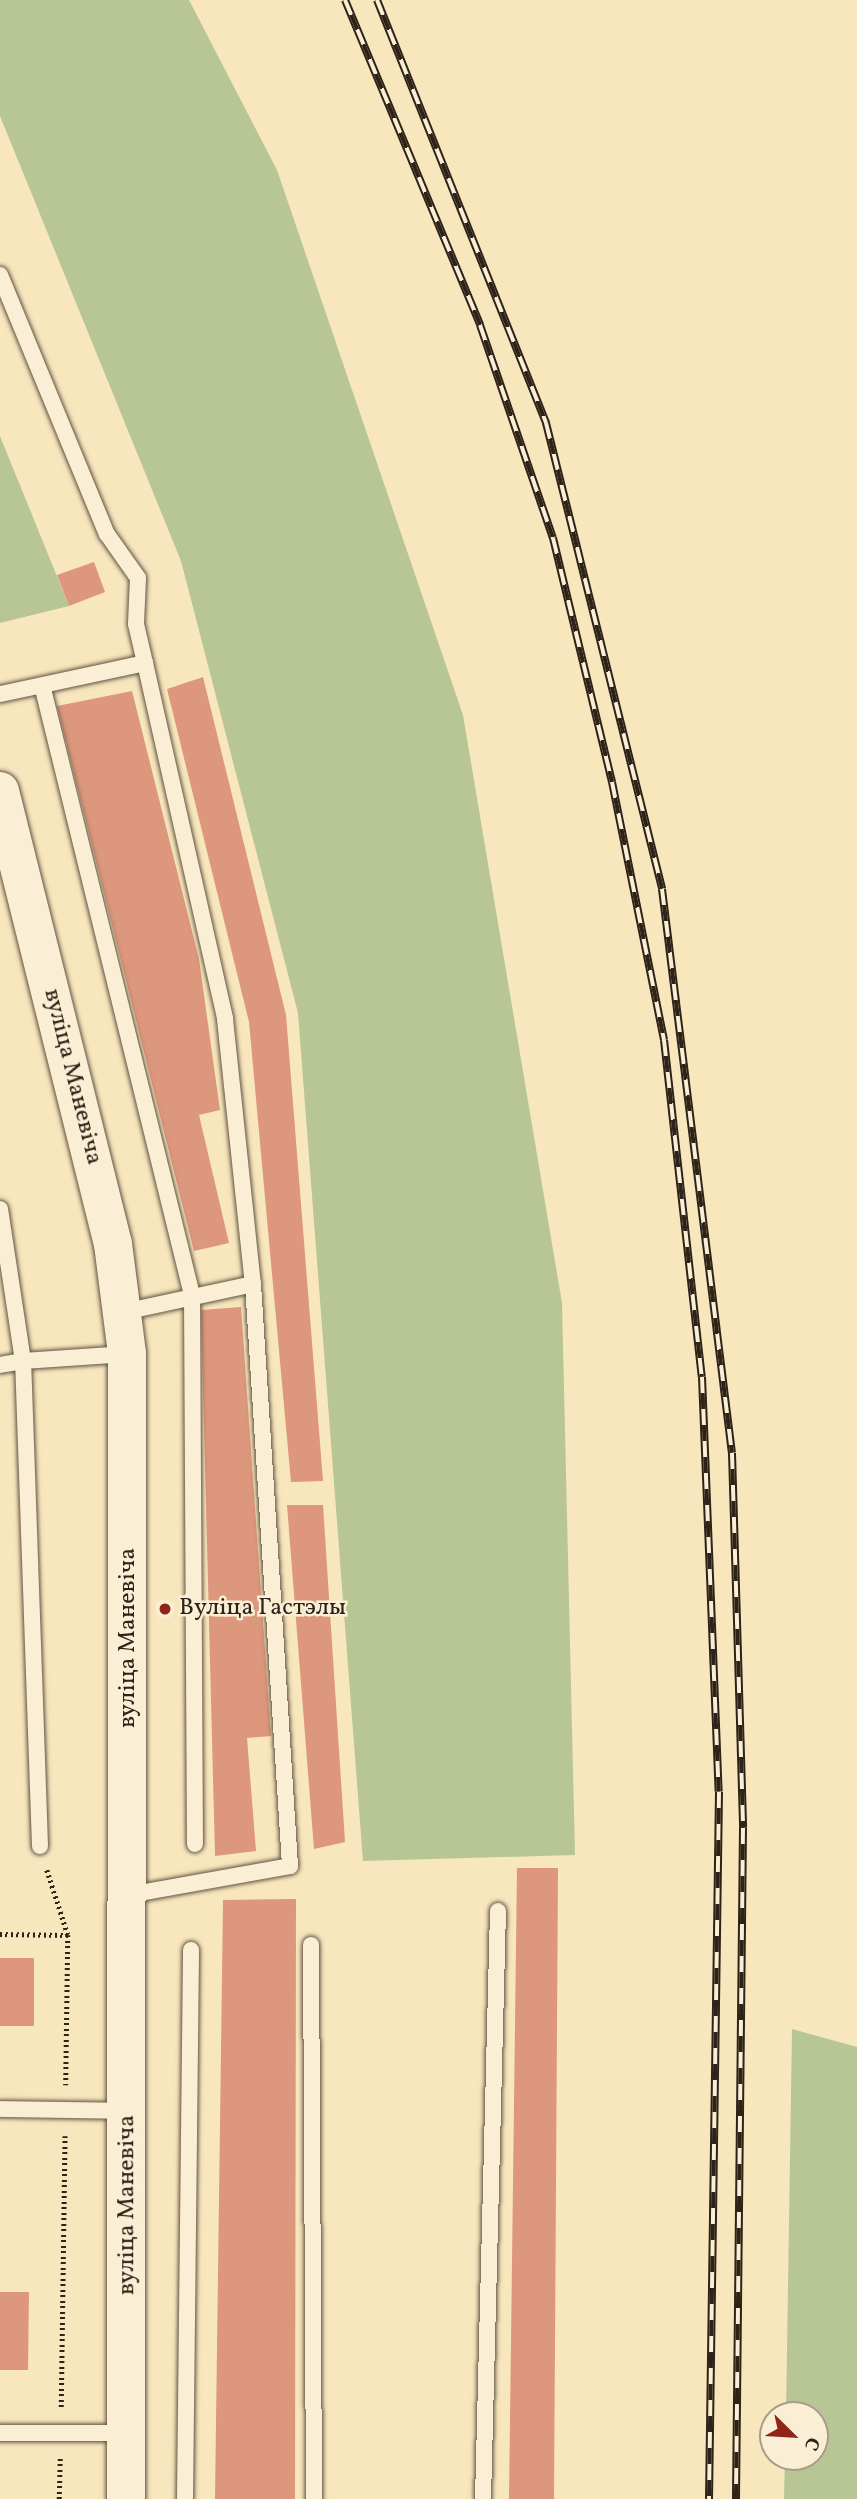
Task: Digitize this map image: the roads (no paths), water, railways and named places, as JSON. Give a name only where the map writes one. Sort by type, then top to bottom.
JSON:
[{"type":"street","name":"вуліца Маневіча","points":[[0,791],[124,1312],[127,1353],[129,1895],[126,2499]]},
{"type":"lane","points":[[0,275],[107,534],[138,578],[136,624],[225,1019],[253,1284],[290,1866],[129,1895]]},
{"type":"lane","points":[[0,694],[43,689],[145,663]]},
{"type":"lane","points":[[43,689],[192,1295],[195,1844]]},
{"type":"lane","points":[[0,1209],[23,1361],[40,1846]]},
{"type":"lane","points":[[124,1312],[192,1295],[253,1284]]},
{"type":"lane","points":[[0,1365],[127,1353]]},
{"type":"lane","points":[[483,2499],[498,1911]]},
{"type":"lane","points":[[311,1945],[314,2499]]},
{"type":"lane","points":[[185,2499],[191,1950]]},
{"type":"lane","points":[[0,2109],[128,2111]]},
{"type":"lane","points":[[0,2433],[126,2433]]},
{"type":"railway","points":[[345,0],[480,325],[553,538],[612,782],[664,1040],[702,1377],[719,1792],[709,2499]]},
{"type":"railway","points":[[377,0],[546,423],[662,889],[732,1453],[743,1828],[736,2499]]},
{"type":"place","name":"Вуліца Гастэлы","points":[[165,1609]]}]
